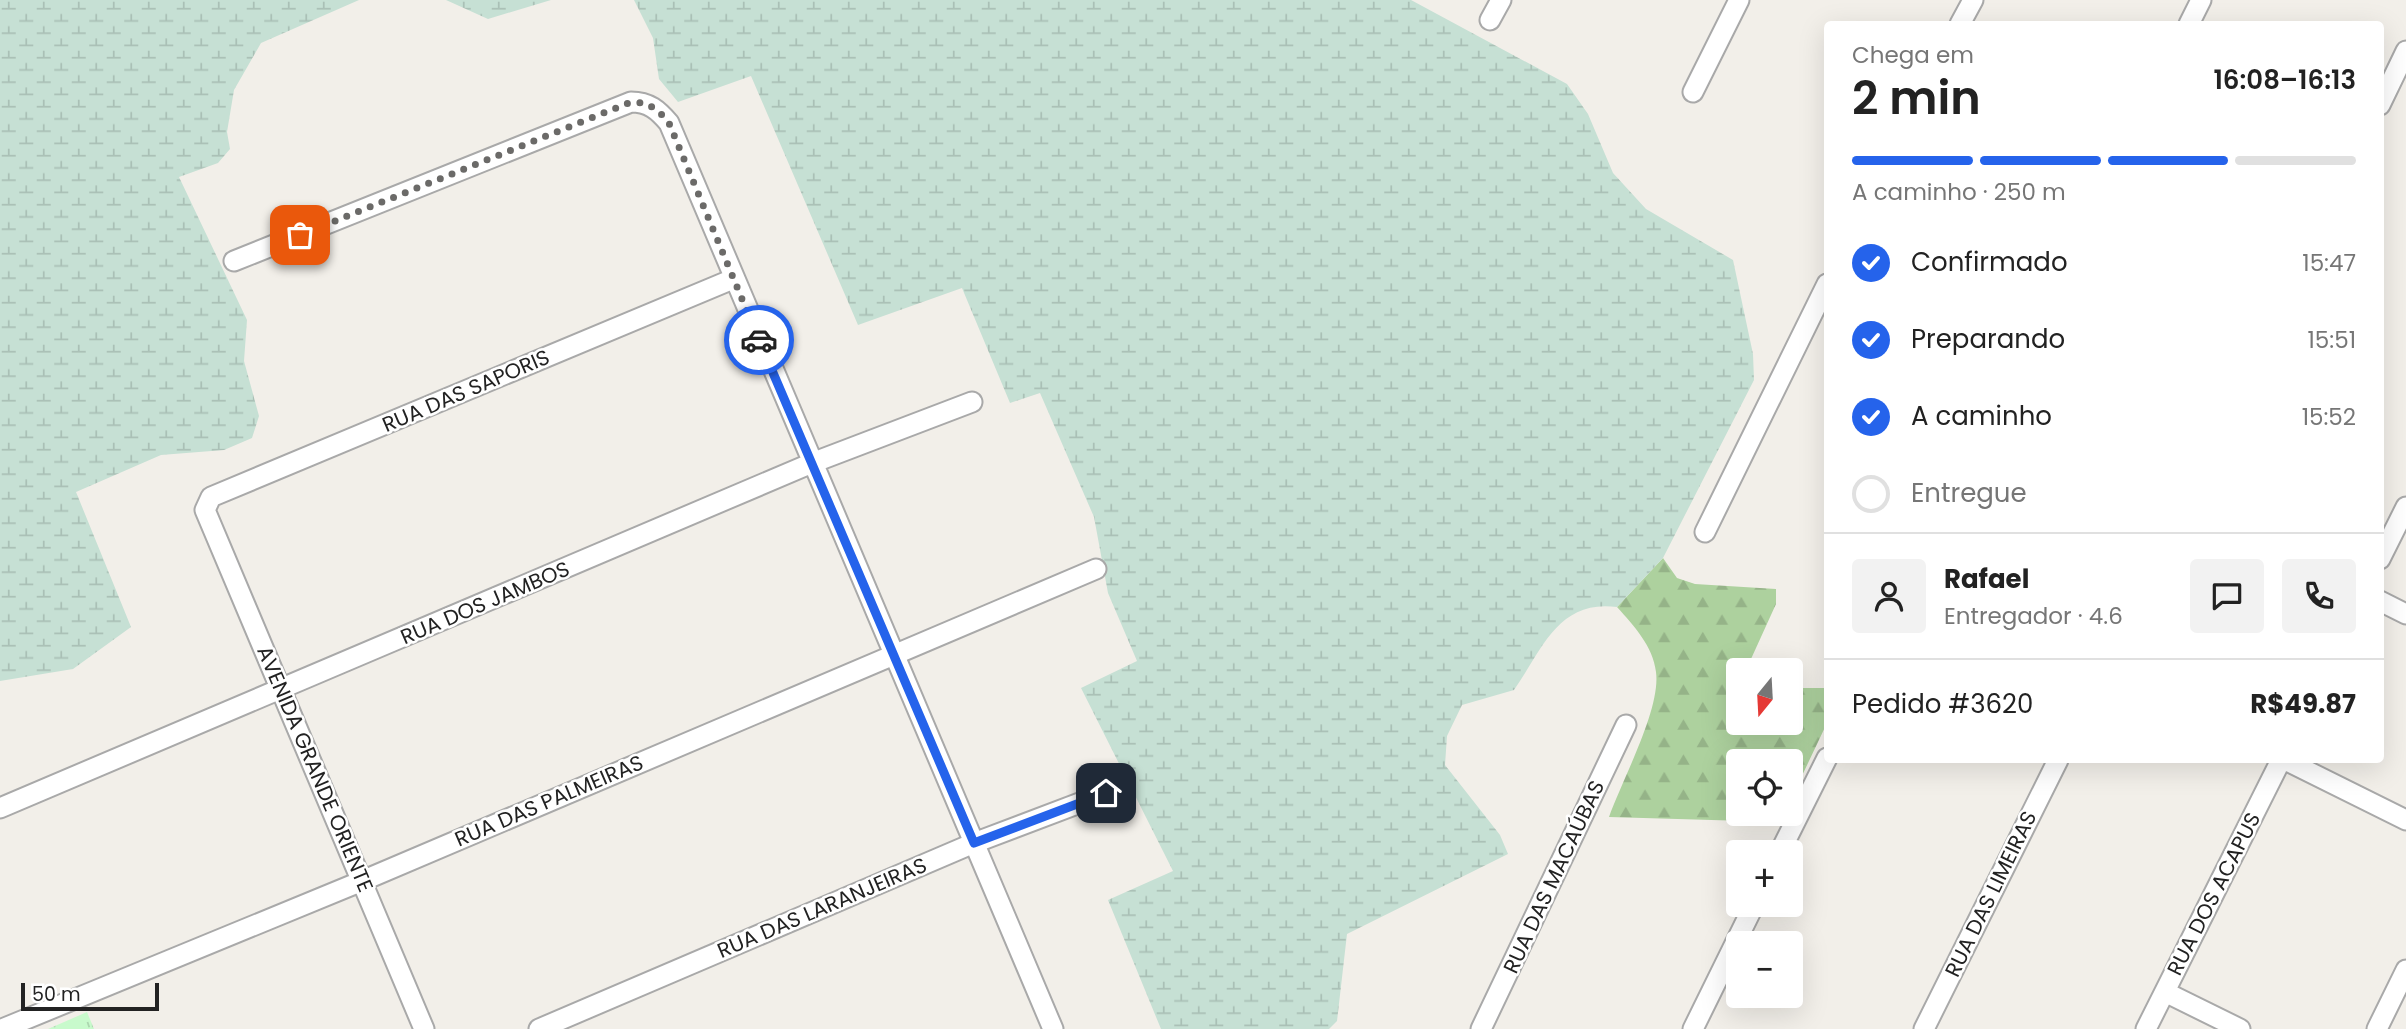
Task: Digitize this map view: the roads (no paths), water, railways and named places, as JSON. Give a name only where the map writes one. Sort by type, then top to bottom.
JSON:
[{"type":"street","points":[[1490,20],[1501,0]]},
{"type":"street","points":[[1693,92],[1738,0]]},
{"type":"street","points":[[1962,21],[1973,0]]},
{"type":"street","points":[[2190,21],[2201,0]]},
{"type":"street","points":[[2384,97],[2406,51]]},
{"type":"street","points":[[234,261],[631,102],[654,107],[669,123],[1053,1029]]},
{"type":"street","name":"RUA DAS SAPORIS","points":[[205,510],[211,497],[733,279]]},
{"type":"street","points":[[1705,532],[1820,317],[1824,298]]},
{"type":"street","name":"RUA DOS JAMBOS","points":[[0,808],[812,463],[972,402]]},
{"type":"street","points":[[2384,551],[2406,507]]},
{"type":"street","name":"AVENIDA GRANDE ORIENTE","points":[[205,510],[424,1029]]},
{"type":"street","name":"RUA DAS PALMEIRAS","points":[[2,1029],[362,881],[1096,569]]},
{"type":"street","points":[[2384,603],[2406,614]]},
{"type":"street","name":"RUA DAS MACAÚBAS","points":[[1481,1029],[1626,725]]},
{"type":"street","points":[[1786,840],[1824,763]]},
{"type":"street","name":"RUA DAS LIMEIRAS","points":[[1924,1029],[2057,763]]},
{"type":"street","name":"RUA DOS ACAPUS","points":[[2146,1029],[2281,763]]},
{"type":"street","points":[[2289,763],[2406,820]]},
{"type":"street","name":"RUA DAS LARANJEIRAS","points":[[539,1029],[974,843],[1106,793]]},
{"type":"street","points":[[1693,1029],[1749,917]]},
{"type":"street","points":[[2377,1029],[2406,970]]},
{"type":"street","points":[[2165,992],[2240,1029]]}]
